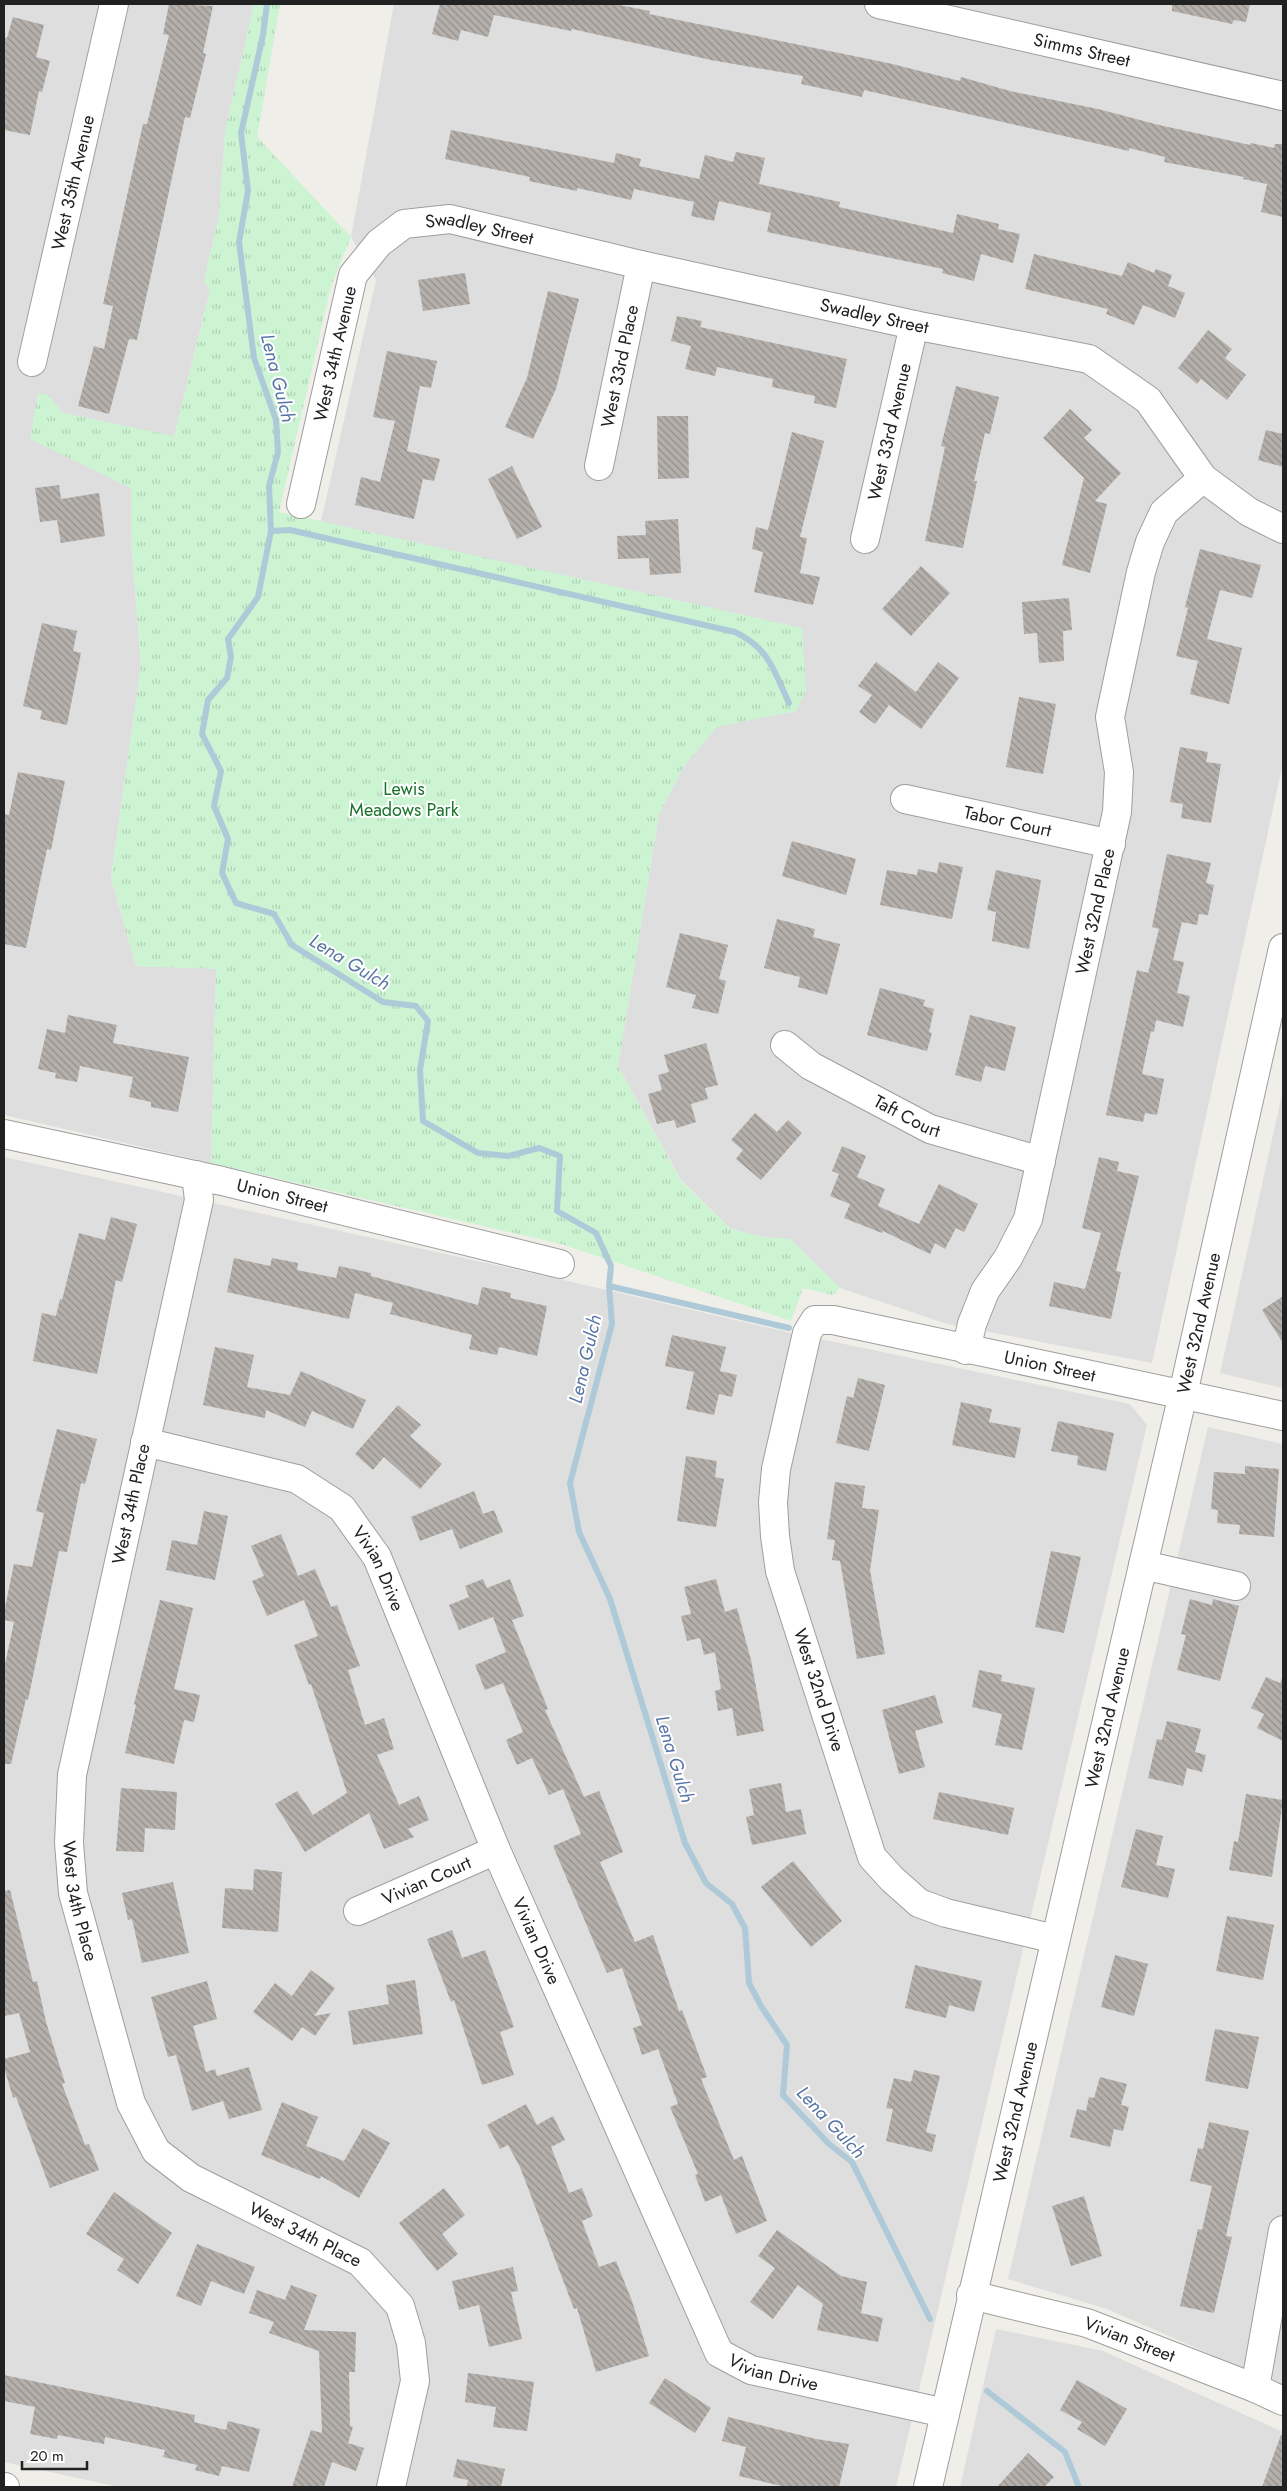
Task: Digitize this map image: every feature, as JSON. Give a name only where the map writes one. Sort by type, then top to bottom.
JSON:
[{"type":"street","name":"West 35th Avenue","points":[[32,362],[114,4]]},
{"type":"street","name":"Simms Street","points":[[879,4],[1283,96]]},
{"type":"street","name":"Swadley Street","points":[[404,224],[450,219],[641,265],[914,325],[1089,359],[1148,400],[1203,478],[1249,512],[1283,529]]},
{"type":"street","name":"West 34th Avenue","points":[[301,504],[353,275],[379,243],[404,224]]},
{"type":"street","name":"West 33rd Place","points":[[599,466],[641,265]]},
{"type":"street","name":"West 33rd Avenue","points":[[866,539],[914,325]]},
{"type":"street","name":"West 32nd Place","points":[[966,1350],[972,1324],[985,1291],[1008,1258],[1028,1218],[1041,1161],[1117,812],[1119,772],[1110,717],[1141,572],[1150,542],[1164,512],[1203,478]]},
{"type":"street","name":"Tabor Court","points":[[905,799],[1111,844]]},
{"type":"street","name":"West 32nd Avenue","points":[[928,2487],[971,2295],[1183,1394],[1283,948]]},
{"type":"street","name":"Taft Court","points":[[785,1046],[811,1066],[930,1129],[1041,1161]]},
{"type":"street","name":"Union Street","points":[[4,1134],[196,1175],[560,1264]]},
{"type":"street","name":"West 34th Place","points":[[196,1175],[198,1200],[72,1775],[69,1843],[73,1893],[131,2103],[156,2152],[191,2178],[360,2262],[400,2306],[411,2343],[415,2381],[391,2487]]},
{"type":"street","name":"Union Street","points":[[815,1320],[833,1320],[966,1350],[1283,1416]]},
{"type":"street","name":"West 32nd Drive","points":[[815,1320],[807,1333],[776,1469],[773,1502],[775,1536],[780,1571],[872,1857],[892,1879],[919,1903],[946,1913],[1055,1939]]},
{"type":"street","name":"Vivian Drive","points":[[145,1442],[297,1480],[342,1508],[377,1557],[496,1850],[719,2353],[751,2370],[945,2413]]},
{"type":"street","points":[[1143,1564],[1236,1586]]},
{"type":"street","name":"Vivian Court","points":[[358,1910],[496,1850]]},
{"type":"street","points":[[1255,2388],[1283,2230]]},
{"type":"street","name":"Vivian Street","points":[[971,2295],[1087,2323],[1255,2388],[1283,2401]]},
{"type":"shaded area","points":[[4,4],[254,4],[225,132],[219,217],[204,281],[210,290],[174,437],[63,413],[46,394],[38,395],[131,488],[131,537],[141,666],[111,878],[136,966],[216,969],[211,1163],[4,1115]]},
{"type":"shaded area","points":[[394,4],[1283,4],[1283,763],[1152,1363],[947,1324],[840,1288],[790,1239],[764,1237],[731,1229],[681,1180],[618,1066],[659,814],[684,766],[717,726],[796,711],[321,521],[376,280],[351,237]]},
{"type":"shaded area","points":[[1283,1090],[1283,1388],[1220,1373]]},
{"type":"shaded area","points":[[4,1157],[568,1281],[787,1332],[1130,1404],[1147,1425],[896,2487],[119,2487],[4,2462]]},
{"type":"shaded area","points":[[1208,1427],[1283,1444],[1283,2386],[1107,2309],[1008,2279]]},
{"type":"shaded area","points":[[996,2329],[1103,2351],[1283,2432],[1283,2487],[960,2487]]},
{"type":"green space","name":"Lewis Meadows Park","points":[[254,4],[280,4],[257,137],[351,237],[331,286],[279,512],[802,628],[806,691],[796,711],[717,727],[684,766],[659,814],[618,1066],[681,1181],[731,1229],[764,1237],[790,1239],[840,1288],[833,1295],[803,1288],[791,1321],[561,1244],[211,1163],[216,969],[136,966],[111,878],[141,666],[131,537],[131,488],[30,439],[38,394],[47,394],[63,413],[174,436],[210,290],[204,281],[219,217],[225,132]]},
{"type":"building","points":[[169,4],[213,6],[203,53],[206,54],[190,118],[185,117],[137,340],[129,339],[109,414],[78,406],[94,346],[104,349],[113,306],[103,304],[143,124],[147,124],[169,35],[163,34]]},
{"type":"building","points":[[440,4],[614,4],[650,11],[649,14],[888,63],[960,81],[961,77],[1010,91],[1098,109],[1159,125],[1250,145],[1251,143],[1274,148],[1275,144],[1283,144],[1283,217],[1261,212],[1267,184],[1243,179],[1244,177],[1164,162],[1165,157],[1129,148],[1129,151],[864,90],[862,97],[801,84],[803,76],[711,60],[572,29],[571,31],[494,15],[488,37],[461,30],[458,41],[432,34]]},
{"type":"building","points":[[1172,4],[1250,4],[1246,22],[1234,20],[1232,24],[1172,11]]},
{"type":"building","points":[[13,17],[44,25],[36,57],[50,61],[42,92],[39,91],[30,135],[4,130],[4,37],[7,38]]},
{"type":"building","points":[[451,130],[614,163],[616,153],[641,159],[639,166],[699,179],[705,155],[733,162],[736,152],[765,158],[759,184],[840,202],[839,207],[953,233],[957,214],[999,224],[998,229],[1020,234],[1013,263],[981,254],[974,281],[942,273],[943,269],[767,232],[771,213],[719,201],[714,221],[691,216],[694,202],[634,189],[631,200],[577,188],[577,191],[529,181],[530,177],[445,159]]},
{"type":"building","points":[[1034,254],[1122,276],[1128,262],[1154,273],[1156,269],[1172,275],[1168,286],[1185,293],[1175,318],[1143,305],[1134,325],[1106,314],[1108,309],[1025,289]]},
{"type":"building","points":[[465,273],[470,304],[423,311],[418,280]]},
{"type":"building","points":[[548,291],[579,299],[556,389],[533,439],[505,427],[527,378]]},
{"type":"building","points":[[677,316],[702,321],[700,327],[847,359],[836,408],[814,403],[815,396],[772,387],[773,379],[717,367],[715,376],[685,369],[691,346],[671,341]]},
{"type":"building","points":[[1208,330],[1232,349],[1225,358],[1246,375],[1227,400],[1201,379],[1197,384],[1178,368]]},
{"type":"building","points":[[387,351],[437,361],[431,388],[420,386],[407,451],[440,459],[434,481],[423,479],[414,519],[355,505],[361,477],[380,482],[395,421],[373,417]]},
{"type":"building","points":[[956,386],[999,397],[990,434],[985,433],[974,481],[977,481],[963,548],[925,541],[945,447],[941,446]]},
{"type":"building","points":[[1070,409],[1092,430],[1084,438],[1121,473],[1095,501],[1107,504],[1090,573],[1062,565],[1084,478],[1043,438]]},
{"type":"building","points":[[657,416],[688,416],[689,478],[658,479]]},
{"type":"building","points":[[1266,430],[1283,434],[1283,467],[1258,460]]},
{"type":"building","points":[[792,432],[824,441],[800,537],[807,538],[800,573],[820,577],[813,605],[754,592],[763,552],[752,549],[756,527],[768,530]]},
{"type":"building","points":[[512,466],[542,527],[517,539],[488,479]]},
{"type":"building","points":[[59,485],[61,499],[99,493],[105,536],[61,543],[57,520],[40,522],[35,488]]},
{"type":"building","points":[[678,519],[681,573],[650,575],[649,558],[618,559],[617,536],[646,535],[645,521]]},
{"type":"building","points":[[1200,549],[1261,565],[1252,598],[1220,590],[1207,639],[1242,648],[1229,704],[1190,694],[1198,661],[1176,656],[1188,608],[1185,607]]},
{"type":"building","points":[[921,566],[950,593],[911,636],[882,609]]},
{"type":"building","points":[[1069,598],[1072,630],[1063,631],[1064,661],[1039,663],[1037,633],[1024,634],[1022,602]]},
{"type":"building","points":[[42,623],[77,631],[73,651],[81,653],[67,725],[40,719],[42,711],[23,706]]},
{"type":"building","points":[[876,662],[916,692],[938,662],[959,678],[921,729],[889,705],[875,724],[859,712],[872,695],[858,686]]},
{"type":"building","points":[[1019,697],[1056,704],[1043,774],[1006,767]]},
{"type":"building","points":[[1180,747],[1208,752],[1206,762],[1221,764],[1211,823],[1181,818],[1183,804],[1170,802]]},
{"type":"building","points":[[18,772],[65,781],[51,850],[47,849],[26,948],[4,944],[4,814],[9,815]]},
{"type":"building","points":[[792,841],[856,859],[846,895],[782,876]]},
{"type":"building","points":[[1167,854],[1211,863],[1206,883],[1214,885],[1208,915],[1199,914],[1197,925],[1182,922],[1173,960],[1184,962],[1177,993],[1190,996],[1183,1027],[1156,1020],[1154,1032],[1151,1031],[1142,1074],[1164,1079],[1157,1115],[1145,1113],[1143,1122],[1106,1115],[1137,970],[1148,973],[1159,929],[1152,927]]},
{"type":"building","points":[[939,862],[963,867],[952,919],[880,905],[887,870],[917,875],[918,869],[937,873]]},
{"type":"building","points":[[996,870],[1041,880],[1029,949],[992,941],[996,912],[987,910]]},
{"type":"building","points":[[777,919],[815,929],[813,937],[840,944],[827,995],[798,987],[800,977],[764,968]]},
{"type":"building","points":[[680,933],[728,945],[719,979],[726,981],[718,1014],[692,1008],[696,995],[666,987]]},
{"type":"building","points":[[880,988],[925,1000],[923,1006],[934,1009],[929,1032],[932,1033],[927,1051],[867,1035]]},
{"type":"building","points":[[68,1015],[117,1025],[113,1043],[189,1057],[178,1112],[151,1107],[151,1102],[129,1097],[133,1077],[80,1066],[77,1082],[55,1078],[56,1073],[38,1069],[47,1029],[65,1033]]},
{"type":"building","points":[[970,1015],[1016,1027],[1005,1071],[985,1066],[981,1082],[955,1075]]},
{"type":"building","points":[[706,1043],[718,1085],[705,1088],[708,1099],[691,1104],[696,1122],[677,1128],[674,1120],[657,1124],[648,1094],[662,1090],[658,1075],[669,1072],[664,1055]]},
{"type":"building","points":[[755,1113],[777,1132],[788,1120],[802,1133],[761,1180],[736,1159],[743,1150],[731,1140]]},
{"type":"building","points":[[842,1146],[866,1156],[857,1177],[885,1189],[878,1206],[919,1224],[939,1184],[978,1204],[964,1232],[956,1228],[945,1249],[935,1243],[930,1254],[883,1231],[882,1233],[844,1218],[850,1204],[830,1196],[839,1174],[832,1171]]},
{"type":"building","points":[[1099,1157],[1119,1162],[1117,1171],[1139,1176],[1116,1271],[1121,1272],[1111,1319],[1049,1306],[1054,1282],[1085,1289],[1101,1233],[1082,1228]]},
{"type":"building","points":[[111,1217],[137,1224],[122,1282],[116,1280],[97,1374],[33,1361],[42,1313],[56,1316],[60,1299],[62,1300],[79,1233],[105,1240]]},
{"type":"building","points":[[234,1258],[270,1266],[272,1258],[298,1263],[297,1270],[336,1278],[339,1266],[371,1273],[371,1276],[478,1305],[482,1287],[511,1293],[510,1298],[547,1306],[537,1356],[499,1347],[497,1355],[469,1349],[472,1335],[390,1314],[393,1303],[355,1293],[349,1319],[227,1292]]},
{"type":"building","points":[[1283,1296],[1283,1343],[1262,1310]]},
{"type":"building","points":[[672,1335],[726,1347],[720,1371],[737,1375],[732,1397],[719,1394],[714,1415],[686,1409],[694,1372],[665,1366]]},
{"type":"building","points":[[215,1347],[254,1355],[247,1387],[290,1395],[301,1371],[366,1400],[353,1429],[312,1411],[305,1427],[266,1410],[265,1418],[203,1405]]},
{"type":"building","points":[[858,1378],[885,1385],[869,1451],[836,1443],[847,1396],[853,1398]]},
{"type":"building","points":[[961,1402],[992,1409],[989,1422],[1021,1428],[1015,1458],[952,1445]]},
{"type":"building","points":[[398,1405],[421,1425],[410,1436],[442,1464],[420,1489],[384,1457],[373,1470],[355,1454]]},
{"type":"building","points":[[1058,1421],[1114,1433],[1106,1471],[1077,1465],[1078,1456],[1051,1451]]},
{"type":"building","points":[[57,1429],[97,1439],[85,1484],[81,1483],[67,1552],[59,1551],[28,1700],[26,1699],[11,1764],[4,1764],[4,1669],[14,1622],[4,1620],[4,1612],[14,1564],[32,1567],[44,1513],[36,1511]]},
{"type":"building","points":[[686,1456],[717,1461],[715,1477],[724,1479],[716,1527],[677,1521]]},
{"type":"building","points":[[1245,1466],[1279,1469],[1274,1537],[1239,1534],[1240,1525],[1217,1523],[1218,1510],[1211,1509],[1214,1472],[1245,1474]]},
{"type":"building","points":[[835,1482],[865,1486],[862,1508],[879,1510],[870,1570],[885,1654],[857,1659],[840,1561],[832,1560],[835,1540],[827,1539]]},
{"type":"building","points":[[474,1491],[483,1514],[494,1510],[503,1532],[460,1549],[452,1529],[420,1541],[411,1517]]},
{"type":"building","points":[[204,1511],[228,1516],[215,1580],[166,1570],[172,1540],[197,1545]]},
{"type":"building","points":[[281,1534],[298,1576],[315,1569],[331,1607],[337,1605],[360,1666],[348,1670],[365,1725],[384,1718],[394,1749],[377,1755],[399,1805],[419,1796],[429,1820],[408,1829],[414,1837],[384,1849],[369,1813],[305,1852],[275,1804],[297,1791],[313,1815],[347,1793],[311,1684],[309,1685],[294,1645],[318,1636],[304,1600],[267,1616],[252,1581],[264,1576],[251,1546]]},
{"type":"building","points":[[1051,1551],[1081,1557],[1064,1633],[1035,1627]]},
{"type":"building","points":[[483,1579],[487,1588],[510,1579],[524,1616],[512,1620],[548,1709],[545,1710],[584,1797],[599,1791],[623,1852],[600,1862],[635,1942],[653,1935],[679,2011],[682,2010],[707,2077],[701,2079],[734,2160],[742,2156],[767,2221],[736,2234],[721,2195],[705,2202],[695,2175],[698,2174],[670,2107],[678,2104],[658,2049],[642,2055],[633,2028],[642,2025],[622,1968],[607,1973],[553,1846],[581,1834],[563,1789],[549,1795],[532,1758],[517,1765],[506,1740],[523,1732],[503,1683],[485,1690],[475,1665],[506,1652],[493,1617],[459,1630],[449,1605],[469,1597],[465,1586]]},
{"type":"building","points":[[716,1579],[725,1612],[737,1608],[751,1660],[764,1731],[737,1736],[732,1708],[718,1711],[715,1691],[721,1689],[715,1652],[704,1655],[700,1638],[687,1641],[681,1616],[691,1614],[684,1587]]},
{"type":"building","points":[[1190,1599],[1212,1605],[1213,1599],[1239,1606],[1220,1681],[1177,1670],[1186,1635],[1181,1634]]},
{"type":"building","points":[[160,1600],[193,1608],[174,1689],[200,1695],[194,1722],[184,1720],[174,1764],[125,1753],[136,1705],[134,1704]]},
{"type":"building","points":[[979,1670],[1002,1675],[1001,1681],[1035,1688],[1022,1750],[995,1745],[1002,1714],[972,1707]]},
{"type":"building","points":[[1283,1676],[1283,1741],[1257,1728],[1264,1714],[1251,1708],[1266,1677],[1280,1683]]},
{"type":"building","points":[[935,1695],[943,1723],[915,1731],[925,1767],[899,1774],[882,1710]]},
{"type":"building","points":[[1167,1721],[1201,1729],[1195,1752],[1206,1755],[1202,1772],[1187,1768],[1183,1786],[1148,1778],[1157,1739],[1162,1740]]},
{"type":"building","points":[[781,1783],[786,1812],[801,1809],[806,1834],[752,1845],[746,1817],[754,1815],[749,1789]]},
{"type":"building","points":[[121,1788],[177,1792],[175,1830],[145,1828],[144,1852],[116,1851]]},
{"type":"building","points":[[939,1792],[1014,1808],[1008,1835],[933,1819]]},
{"type":"building","points":[[1246,1794],[1283,1800],[1272,1877],[1229,1870],[1234,1841],[1238,1842]]},
{"type":"building","points":[[1136,1829],[1163,1836],[1156,1865],[1175,1869],[1168,1898],[1121,1887]]},
{"type":"building","points":[[793,1861],[842,1921],[811,1947],[761,1887]]},
{"type":"building","points":[[254,1869],[282,1872],[278,1932],[222,1928],[225,1888],[253,1890]]},
{"type":"building","points":[[173,1882],[189,1953],[142,1963],[132,1919],[128,1920],[122,1893]]},
{"type":"building","points":[[10,1890],[33,1982],[37,1981],[46,2022],[65,2083],[62,2084],[85,2145],[89,2144],[99,2170],[50,2188],[16,2097],[13,2098],[4,2067],[4,2059],[30,2052],[19,2013],[4,2016],[4,1891]]},
{"type":"building","points":[[1227,1916],[1274,1925],[1263,1980],[1216,1971]]},
{"type":"building","points":[[452,1930],[462,1958],[485,1950],[514,2027],[500,2032],[514,2075],[482,2085],[454,2000],[451,2002],[427,1939]]},
{"type":"building","points":[[1115,1955],[1148,1964],[1134,2016],[1101,2007]]},
{"type":"building","points":[[915,1965],[982,1981],[974,2012],[949,2005],[946,2018],[905,2008]]},
{"type":"building","points":[[311,1970],[335,1988],[314,2016],[331,2013],[315,2036],[302,2027],[292,2041],[253,2012],[275,1983],[292,1996]]},
{"type":"building","points":[[415,1980],[423,2034],[353,2045],[348,2011],[389,2004],[386,1985]]},
{"type":"building","points":[[207,1981],[217,2019],[193,2026],[206,2072],[215,2069],[217,2076],[249,2067],[262,2110],[229,2119],[223,2101],[192,2111],[176,2055],[168,2057],[151,1997]]},
{"type":"building","points":[[1215,2029],[1259,2037],[1248,2089],[1205,2081]]},
{"type":"building","points":[[914,2070],[940,2076],[926,2132],[936,2135],[932,2152],[886,2141],[893,2109],[886,2108],[894,2078],[911,2082]]},
{"type":"building","points":[[1100,2077],[1127,2084],[1121,2105],[1129,2107],[1123,2131],[1114,2129],[1110,2147],[1070,2137],[1077,2109],[1086,2111],[1089,2097],[1094,2098]]},
{"type":"building","points":[[282,2102],[318,2117],[306,2146],[344,2161],[363,2128],[390,2143],[359,2198],[321,2176],[320,2179],[261,2155]]},
{"type":"building","points":[[526,2104],[537,2125],[553,2116],[565,2140],[551,2147],[569,2193],[582,2188],[593,2216],[582,2221],[599,2267],[616,2261],[632,2301],[649,2356],[596,2372],[577,2308],[574,2309],[520,2167],[508,2145],[500,2149],[487,2125]]},
{"type":"building","points":[[1209,2122],[1249,2131],[1226,2236],[1232,2237],[1214,2313],[1180,2306],[1198,2229],[1202,2230],[1212,2186],[1190,2181],[1198,2148],[1203,2149]]},
{"type":"building","points":[[444,2188],[465,2215],[442,2234],[458,2254],[437,2271],[399,2223]]},
{"type":"building","points":[[114,2192],[172,2233],[138,2284],[117,2270],[124,2259],[86,2234]]},
{"type":"building","points":[[1084,2196],[1102,2256],[1071,2266],[1052,2206]]},
{"type":"building","points":[[777,2230],[841,2276],[867,2282],[861,2313],[883,2318],[878,2342],[817,2330],[823,2304],[798,2285],[773,2319],[750,2302],[775,2268],[758,2256]]},
{"type":"building","points":[[197,2244],[255,2267],[244,2294],[211,2281],[201,2306],[176,2296]]},
{"type":"building","points":[[513,2267],[518,2291],[511,2292],[522,2339],[489,2347],[479,2305],[459,2310],[452,2281]]},
{"type":"building","points":[[291,2285],[317,2295],[304,2330],[356,2332],[355,2372],[349,2372],[350,2426],[353,2427],[348,2443],[364,2448],[356,2471],[332,2462],[324,2487],[292,2487],[311,2430],[322,2433],[319,2351],[269,2333],[274,2322],[249,2313],[257,2290],[285,2300]]},
{"type":"building","points":[[468,2373],[534,2382],[527,2431],[493,2427],[496,2407],[465,2402]]},
{"type":"building","points":[[4,2375],[195,2415],[194,2422],[226,2430],[228,2421],[260,2429],[249,2472],[222,2466],[219,2476],[195,2470],[197,2465],[163,2457],[165,2450],[105,2437],[104,2444],[58,2435],[57,2439],[30,2434],[35,2407],[4,2401]]},
{"type":"building","points":[[665,2378],[711,2408],[695,2433],[649,2403]]},
{"type":"building","points":[[1077,2380],[1127,2409],[1105,2446],[1077,2429],[1082,2422],[1060,2410]]},
{"type":"building","points":[[728,2417],[816,2439],[849,2444],[839,2487],[786,2487],[739,2476],[746,2447],[722,2441]]},
{"type":"building","points":[[1281,2435],[1283,2436],[1283,2487],[1262,2487]]},
{"type":"building","points":[[1028,2453],[1054,2477],[1044,2487],[997,2487]]},
{"type":"building","points":[[457,2459],[505,2469],[501,2487],[467,2487],[468,2480],[453,2477]]},
{"type":"waterway","name":"Lena Gulch","points":[[267,4],[263,35],[241,133],[248,191],[239,242],[254,358],[276,420],[278,452],[269,486],[271,531],[258,597],[228,639],[231,657],[227,678],[208,700],[202,734],[221,771],[214,806],[228,839],[222,873],[236,903],[274,914],[292,945],[383,1002],[416,1006],[428,1021],[420,1070],[423,1121],[478,1153],[508,1156],[539,1148],[560,1156],[557,1211],[596,1233],[611,1266],[609,1286],[612,1324],[570,1483],[579,1532],[610,1599],[685,1843],[706,1883],[732,1904],[745,1928],[749,1983],[761,2006],[787,2045],[783,2095],[829,2144],[852,2162],[930,2319]]},
{"type":"waterway","points":[[271,531],[290,530],[735,632],[756,645],[763,653],[769,661],[789,703]]},
{"type":"waterway","points":[[609,1286],[789,1328]]},
{"type":"waterway","name":"Lena Gulch","points":[[987,2391],[1065,2452],[1079,2487]]}]
